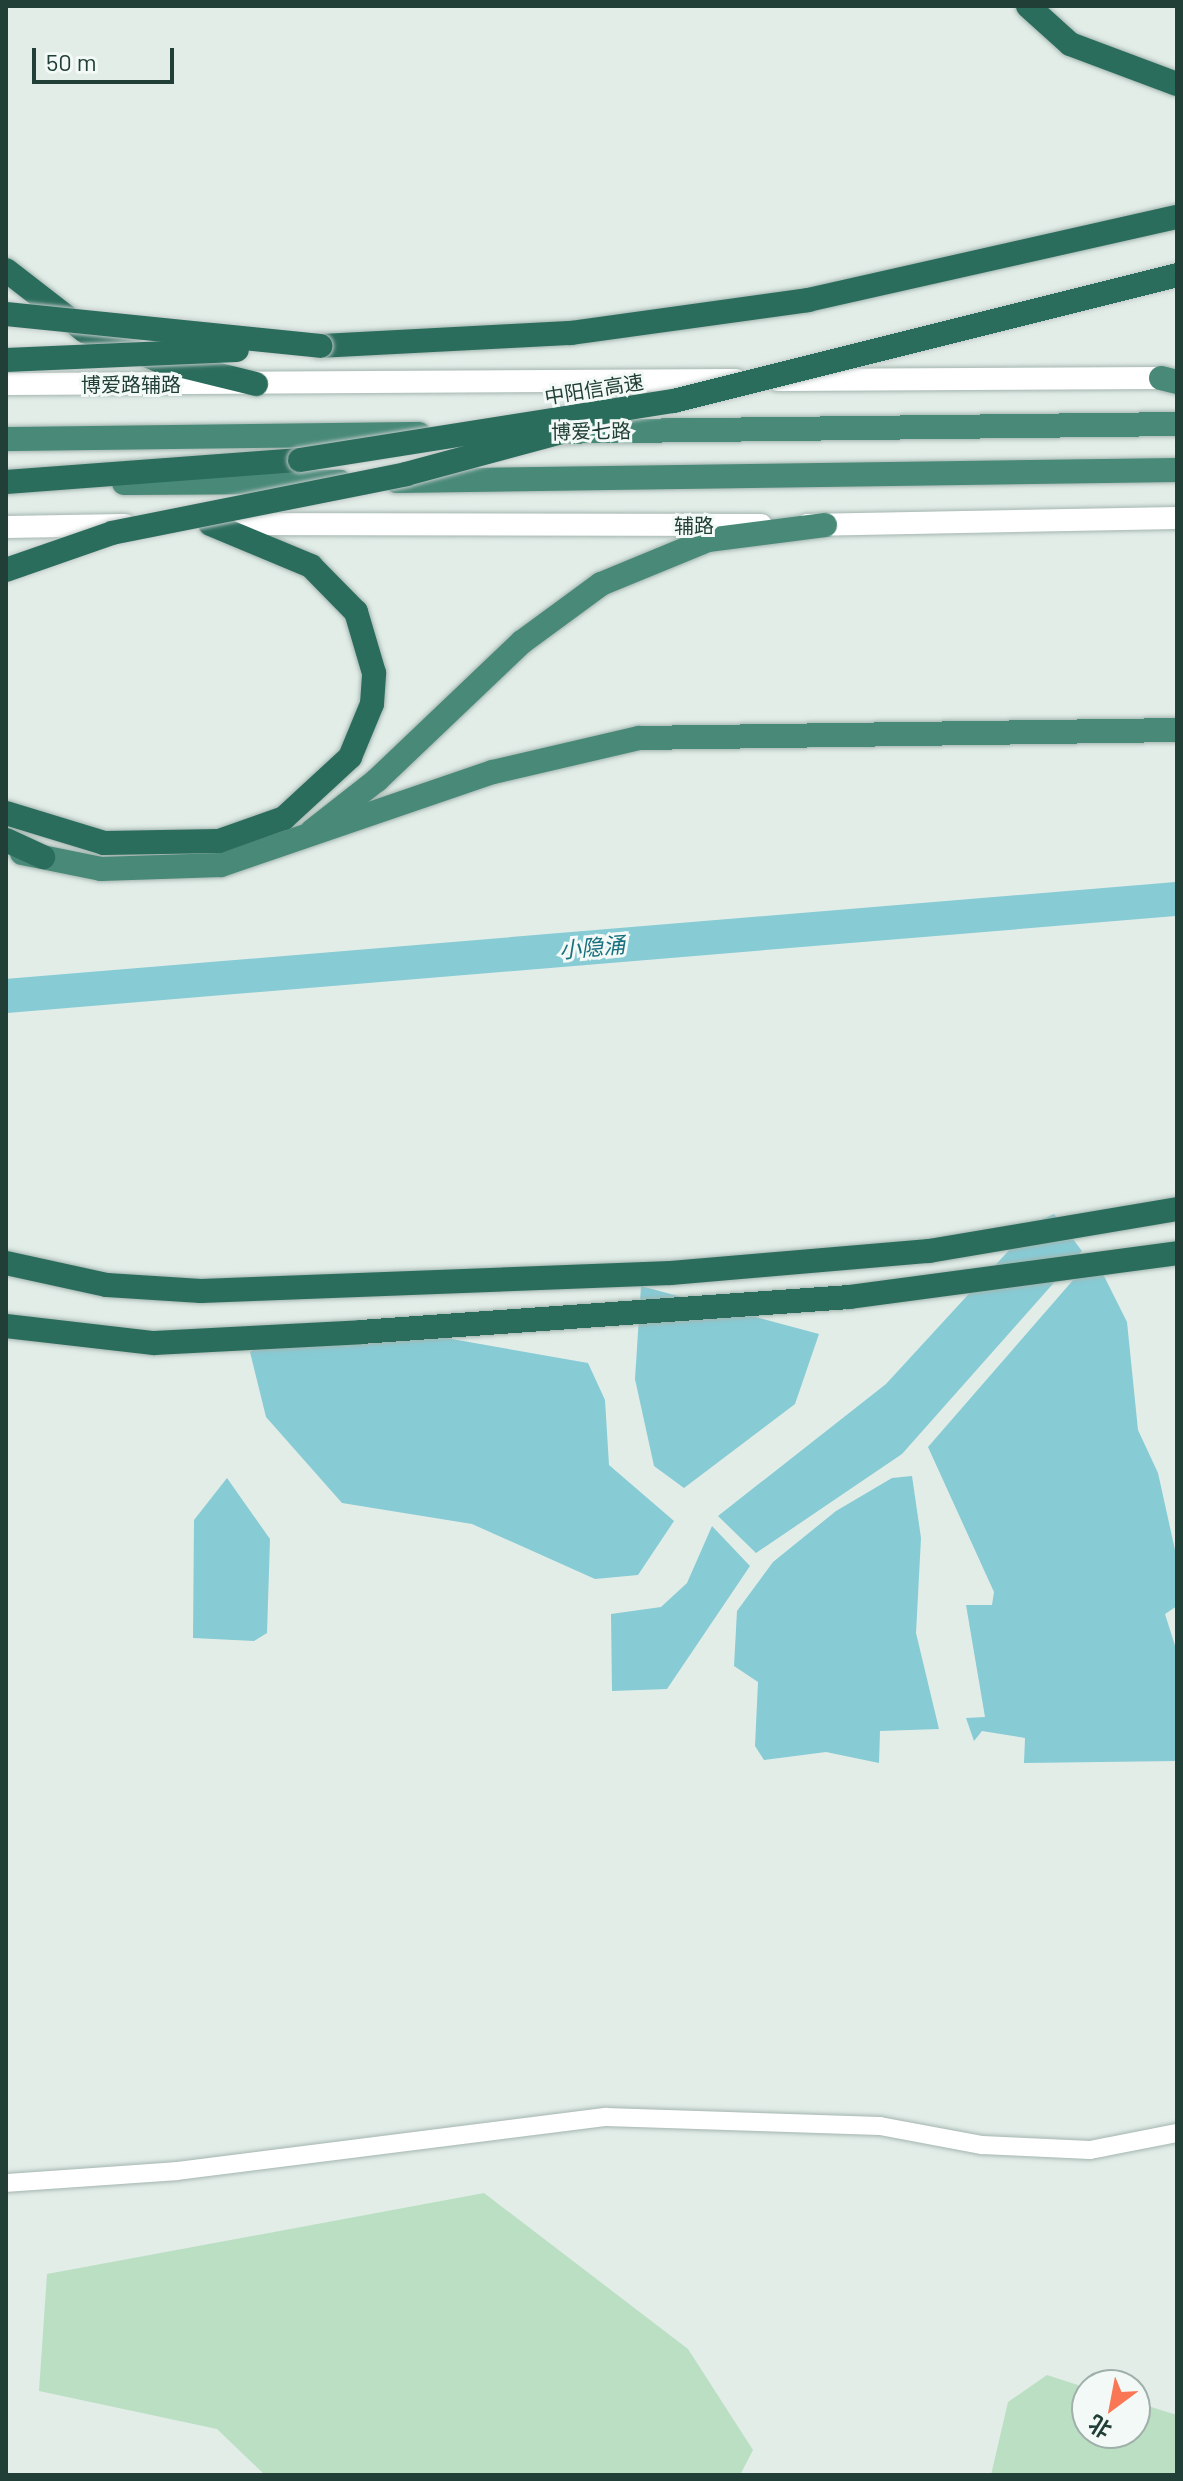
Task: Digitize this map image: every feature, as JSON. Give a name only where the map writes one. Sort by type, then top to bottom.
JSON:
[{"type":"highway","points":[[1028,6],[1070,44],[1177,84]]},
{"type":"highway","points":[[6,360],[571,333],[808,300],[1177,217]]},
{"type":"highway","points":[[6,270],[85,331],[158,360],[256,384]]},
{"type":"highway","name":"中阳信高速","points":[[6,483],[300,460],[674,401],[1177,275]]},
{"type":"highway","points":[[6,314],[320,346]]},
{"type":"highway","points":[[6,570],[112,533],[406,474],[674,401]]},
{"type":"highway","name":"博爱七路","points":[[6,439],[1177,424]]},
{"type":"highway","points":[[6,483],[1177,470]]},
{"type":"highway","points":[[6,813],[104,843],[219,841],[284,818],[350,757],[372,704],[374,673],[356,612],[311,566],[210,524]]},
{"type":"highway","points":[[279,850],[354,800],[522,642],[601,584],[708,540],[825,525]]},
{"type":"highway","points":[[6,848],[101,869],[186,871],[279,850],[493,772],[639,738],[1177,730]]},
{"type":"highway","points":[[6,840],[43,857]]},
{"type":"highway","points":[[6,1263],[58,1276],[201,1291],[671,1273],[929,1251],[1177,1209]]},
{"type":"highway","points":[[6,1252],[58,1276]]},
{"type":"highway","points":[[6,1326],[154,1343],[346,1333],[849,1297],[1177,1253]]},
{"type":"street","name":"博爱路辅路","points":[[6,384],[1172,379]]},
{"type":"street","name":"辅路","points":[[210,524],[825,525],[1177,518]]},
{"type":"street","points":[[6,527],[210,524]]},
{"type":"street","points":[[6,2183],[177,2171],[606,2117],[880,2126],[982,2145],[1090,2150],[1177,2133]]},
{"type":"green space","points":[[484,2193],[688,2349],[753,2450],[740,2475],[265,2475],[217,2429],[39,2391],[47,2274]]},
{"type":"green space","points":[[1047,2375],[1071,2383],[1071,2449],[1151,2449],[1151,2407],[1177,2415],[1177,2475],[991,2475],[1008,2402]]},
{"type":"water","points":[[1054,1214],[1082,1251],[902,1454],[756,1553],[718,1516],[886,1384],[1034,1223]]},
{"type":"water","points":[[1094,1256],[1127,1322],[1138,1430],[1158,1473],[1177,1559],[1177,1606],[1165,1614],[1177,1652],[1177,1761],[1024,1763],[1025,1738],[982,1731],[974,1741],[966,1718],[985,1717],[966,1605],[992,1605],[994,1592],[928,1447]]},
{"type":"water","points":[[641,1286],[819,1334],[795,1404],[684,1488],[654,1466],[635,1379]]},
{"type":"water","points":[[412,1332],[588,1363],[605,1400],[609,1465],[674,1521],[638,1575],[595,1579],[472,1524],[342,1503],[266,1417],[250,1352],[276,1334]]},
{"type":"water","points":[[912,1476],[921,1538],[916,1633],[939,1729],[880,1731],[879,1763],[826,1752],[764,1760],[755,1746],[758,1682],[734,1666],[737,1611],[773,1562],[836,1511],[892,1478]]},
{"type":"water","points":[[227,1478],[270,1539],[267,1633],[254,1641],[193,1638],[194,1520]]},
{"type":"water","points":[[712,1526],[750,1566],[667,1689],[612,1691],[611,1614],[661,1607],[687,1583]]},
{"type":"waterway","name":"小隐涌","points":[[6,996],[1177,899]]}]
